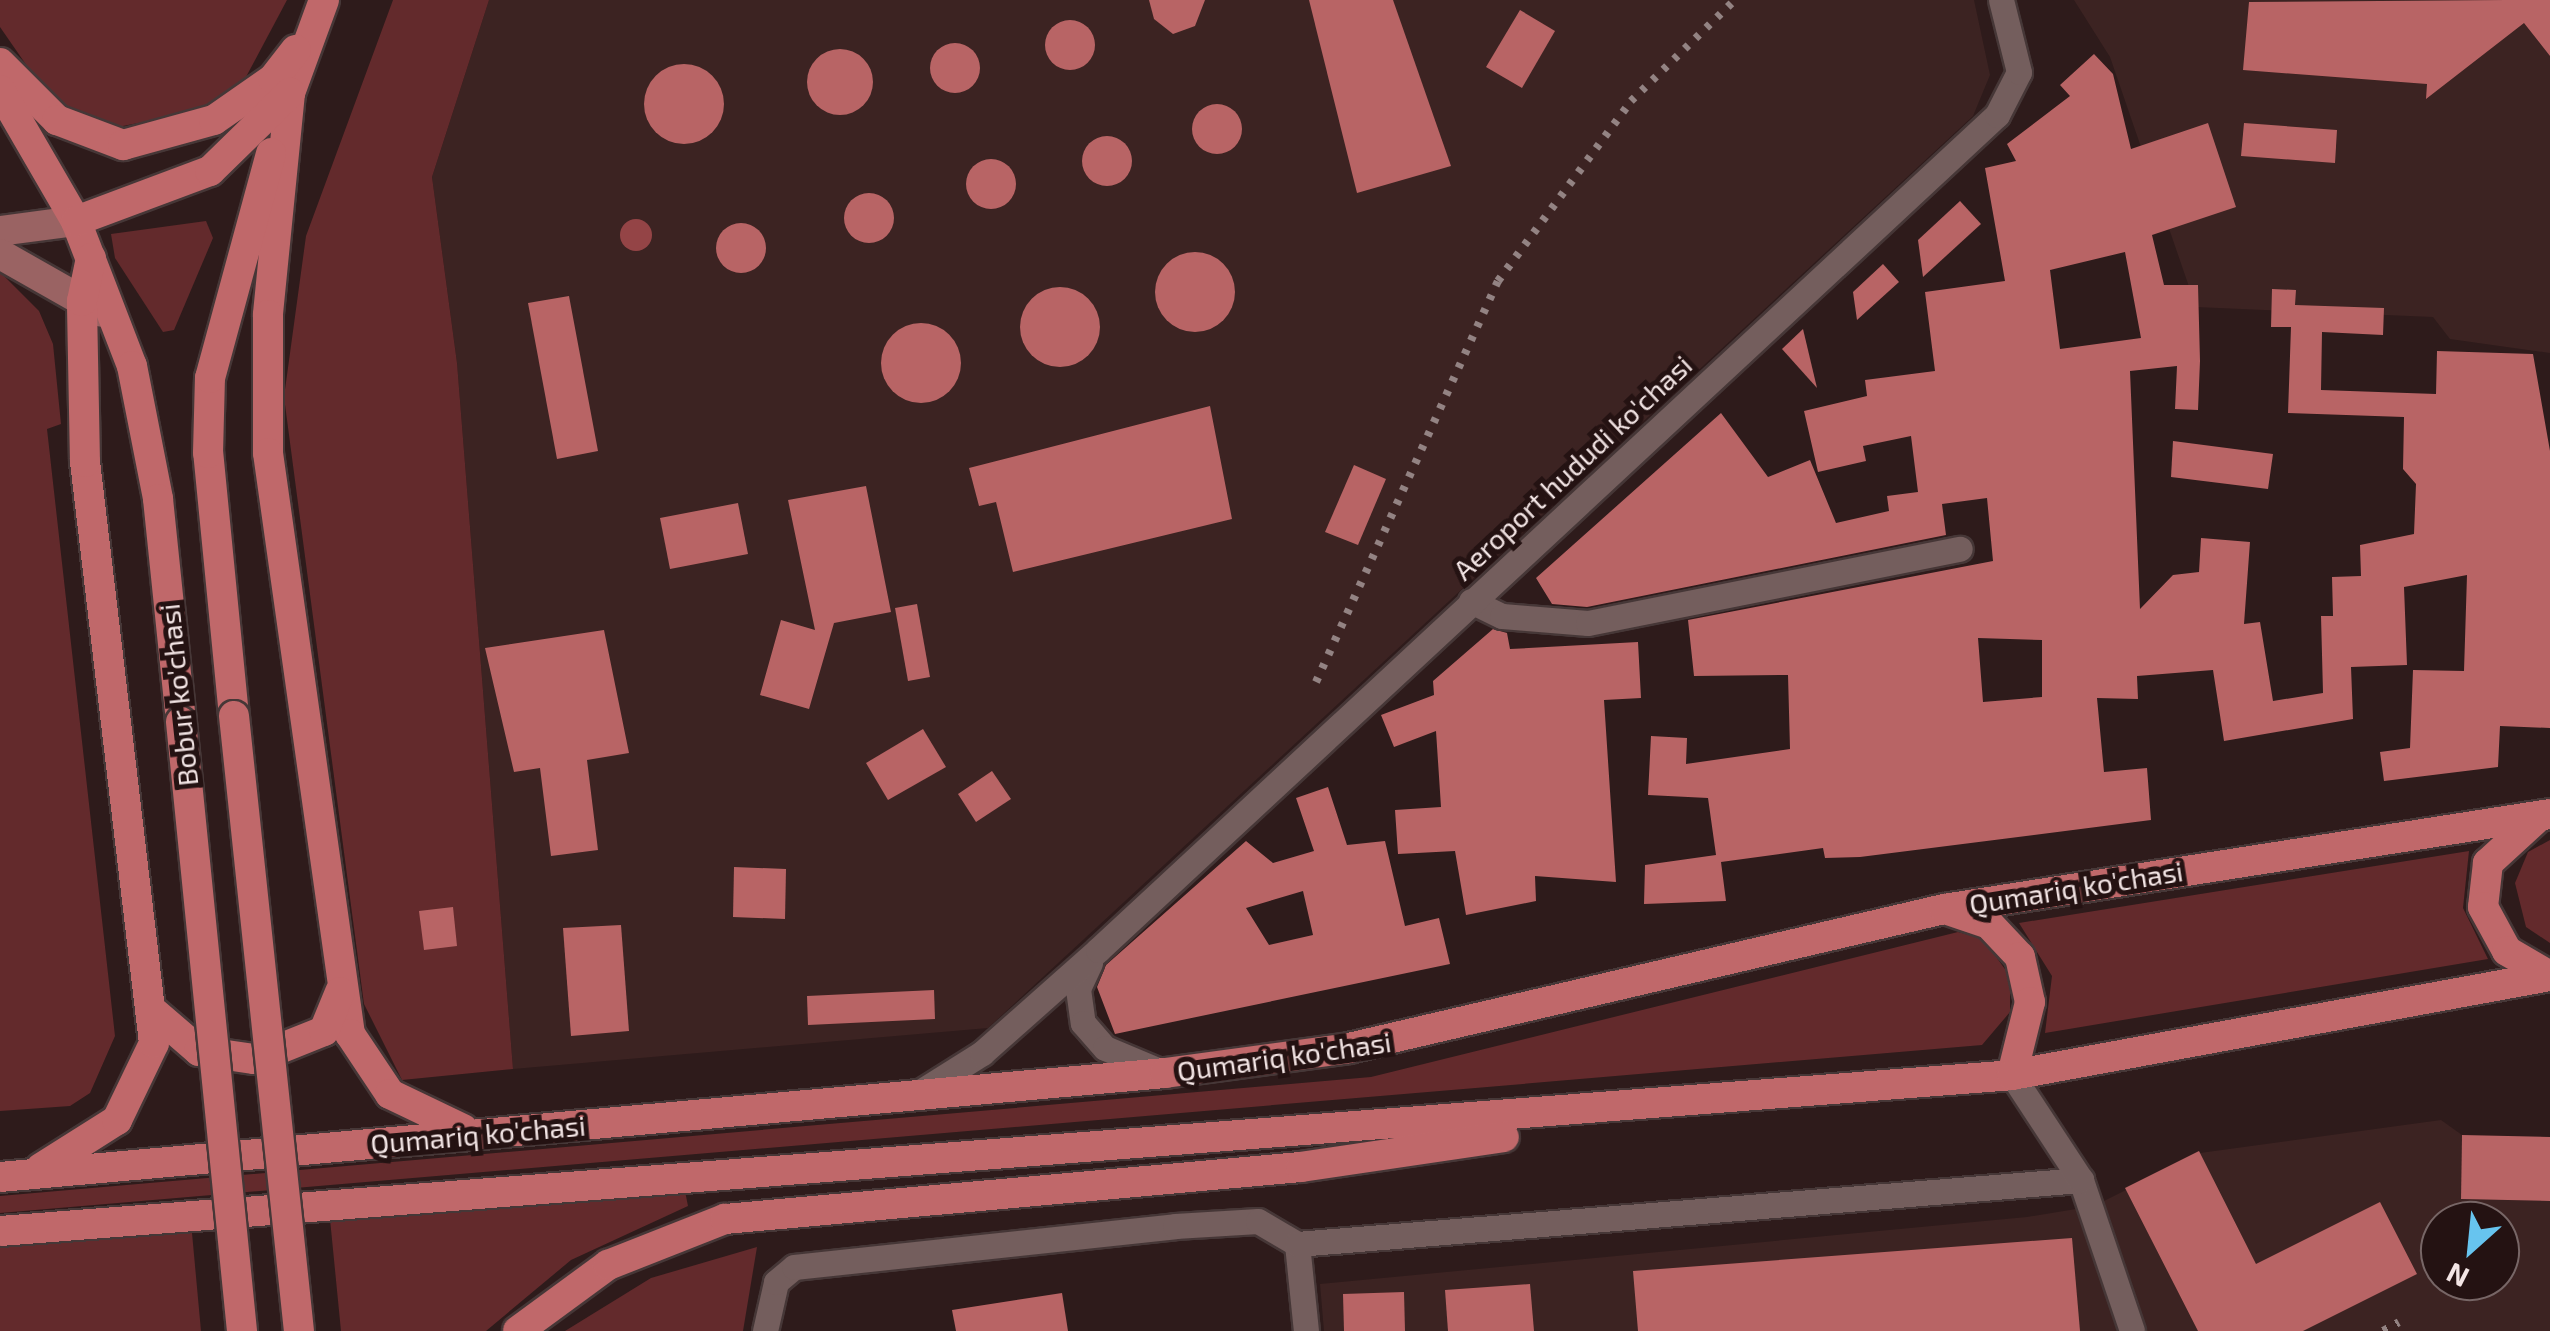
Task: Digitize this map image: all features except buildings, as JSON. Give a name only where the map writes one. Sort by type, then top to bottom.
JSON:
[{"type":"main road","points":[[0,63],[68,128],[110,144],[152,143],[250,97],[319,12]]},
{"type":"main road","points":[[319,12],[290,93],[268,315],[268,453],[340,992],[360,1056],[390,1094],[436,1122],[494,1133]]},
{"type":"main road","name":"Bobur ko'chasi","points":[[0,90],[76,221],[118,322],[151,455],[242,1331]]},
{"type":"main road","points":[[0,230],[76,221],[210,172],[290,93]]},
{"type":"main road","name":"Bobur ko'chasi","points":[[290,93],[210,378],[208,453],[299,1331]]},
{"type":"main road","points":[[0,254],[118,322]]},
{"type":"main road","points":[[12,1176],[117,1120],[146,1071],[155,1013],[85,462],[82,301],[91,258]]},
{"type":"main road","points":[[2548,814],[2498,849],[2482,892],[2494,938],[2550,976]]},
{"type":"main road","name":"Qumariq ko'chasi","points":[[12,1176],[1165,1073],[1402,1040],[1944,909],[2548,814]]},
{"type":"main road","points":[[1944,909],[1989,924],[2020,957],[2028,1028],[2012,1075]]},
{"type":"main road","points":[[0,1231],[1761,1099],[2012,1075],[2550,976]]},
{"type":"main road","points":[[155,1013],[199,1051],[254,1059],[324,1030],[340,992]]},
{"type":"main road","points":[[518,1331],[608,1265],[725,1219],[1300,1167],[1761,1099]]},
{"type":"street","name":"Aeroport hududi ko'chasi","points":[[917,1094],[982,1053],[1098,950],[1998,115],[2020,72],[2001,0]]},
{"type":"street","points":[[1472,600],[1502,616],[1588,623],[1960,549]]},
{"type":"street","name":"Aeroport hududi ko'chasi","points":[[1098,950],[1078,989],[1083,1023],[1111,1051],[1165,1073]]},
{"type":"street","points":[[2012,1075],[2057,1152],[2081,1180],[2132,1331]]},
{"type":"street","points":[[2018,1186],[2057,1152]]},
{"type":"street","points":[[765,1331],[776,1282],[794,1267],[1258,1221],[1297,1244],[2081,1180]]},
{"type":"street","points":[[1297,1244],[1306,1331]]},
{"type":"shaded area","points":[[0,0],[287,0],[239,90],[213,108],[118,127],[68,109],[36,79],[0,27]]},
{"type":"shaded area","points":[[393,0],[489,0],[432,177],[457,363],[513,1069],[402,1080],[364,1004],[284,397],[306,236]]},
{"type":"shaded area","points":[[489,0],[1974,0],[1990,75],[1973,116],[988,1028],[513,1069],[457,363],[432,177]]},
{"type":"shaded area","points":[[2074,0],[2550,0],[2550,353],[2450,339],[2433,317],[2196,307],[2110,57]]},
{"type":"shaded area","points":[[636,219],[647,224],[652,235],[647,246],[636,251],[625,246],[620,235],[625,224]]},
{"type":"shaded area","points":[[206,221],[213,238],[174,330],[163,332],[115,258],[111,234]]},
{"type":"shaded area","points":[[0,272],[39,311],[53,344],[61,424],[47,429],[115,1036],[90,1093],[70,1106],[0,1111]]},
{"type":"shaded area","points":[[2550,840],[2550,943],[2526,927],[2515,883],[2528,852]]},
{"type":"shaded area","points":[[2469,851],[2463,908],[2488,959],[2045,1033],[2052,976],[2019,923]]},
{"type":"shaded area","points":[[1958,932],[1983,939],[2010,976],[2010,1012],[1982,1045],[0,1213],[0,1196],[1371,1077]]},
{"type":"shaded area","points":[[2441,1120],[2462,1135],[2461,1199],[2550,1201],[2550,1331],[1324,1331],[1320,1284],[2027,1217],[2094,1206],[2200,1153]]},
{"type":"shaded area","points":[[685,1191],[688,1206],[571,1260],[486,1331],[341,1331],[330,1219]]},
{"type":"shaded area","points":[[192,1233],[201,1331],[0,1331],[0,1244]]},
{"type":"shaded area","points":[[757,1247],[743,1331],[565,1331],[651,1278]]},
{"type":"railway","points":[[1316,682],[1498,281],[1631,101],[1735,0]]},
{"type":"railway","points":[[2383,1331],[2399,1322]]}]
